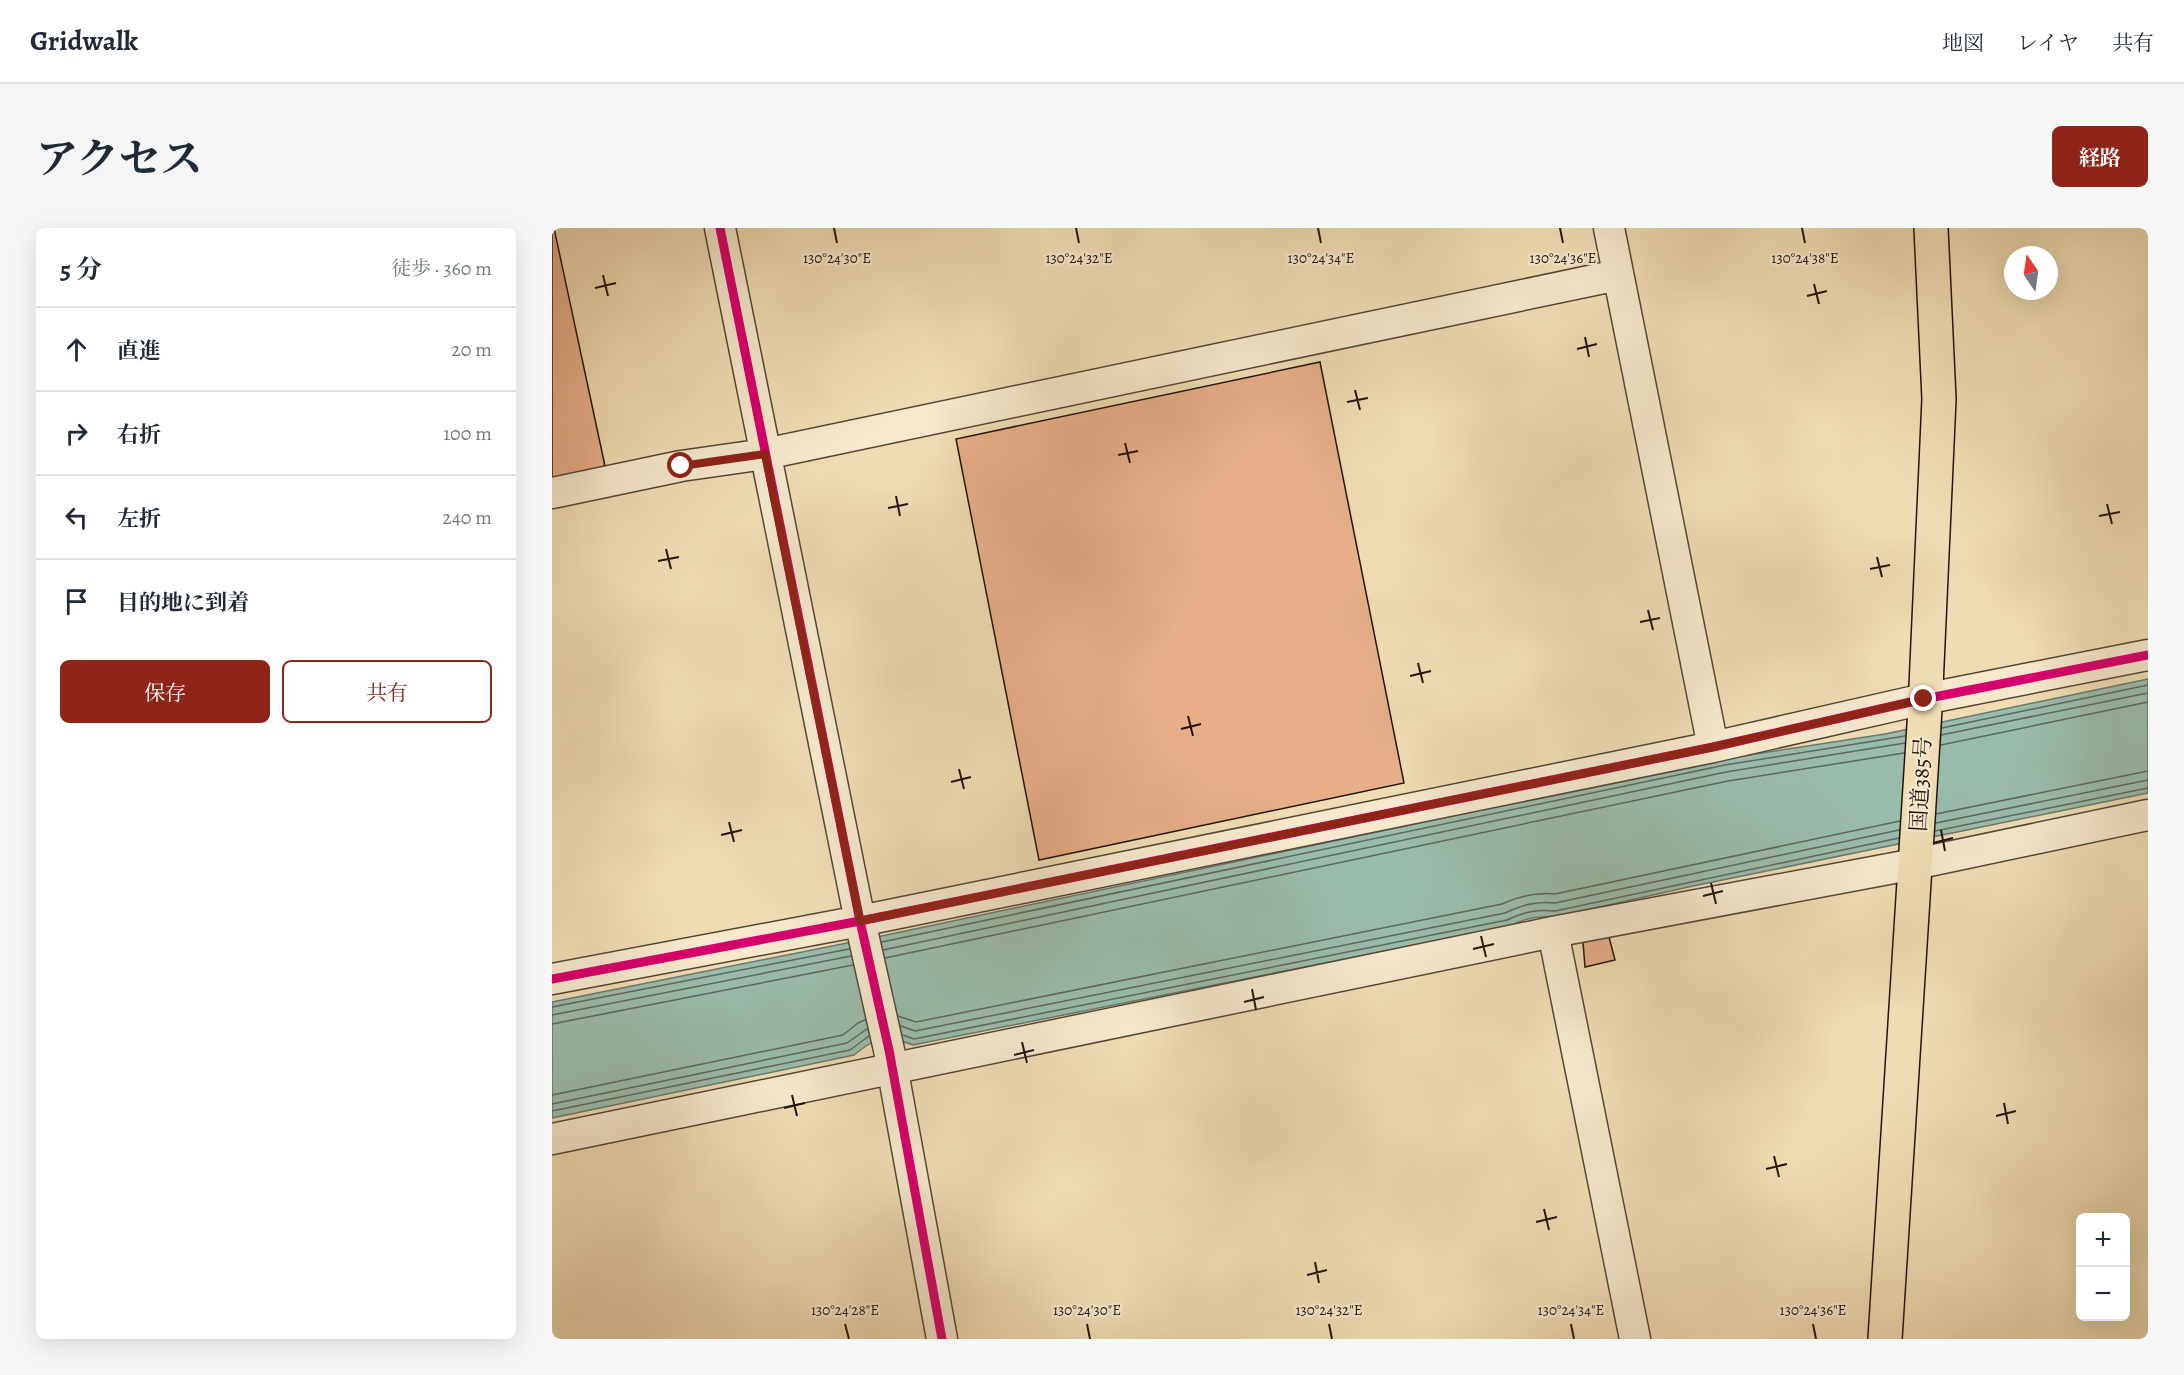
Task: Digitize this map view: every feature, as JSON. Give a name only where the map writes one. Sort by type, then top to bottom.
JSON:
[{"type":"highway","name":"国道385号","points":[[1885,1339],[1916,854],[1939,399],[1931,228]]},
{"type":"street","points":[[720,228],[890,1060],[942,1339]]},
{"type":"street","points":[[1609,228],[1713,747]]},
{"type":"street","points":[[552,493],[681,466],[765,454],[1618,275]]},
{"type":"street","points":[[552,979],[862,929],[2148,655]]},
{"type":"street","points":[[552,1139],[890,1060],[1553,932],[1916,854],[2148,815]]},
{"type":"street","points":[[1553,932],[1635,1339]]},
{"type":"water","points":[[2148,679],[2148,793],[1693,886],[1555,917],[1532,918],[1510,926],[913,1045],[882,1039],[869,1044],[854,1055],[552,1118],[552,1002],[872,938],[1724,759],[1885,734]]},
{"type":"building","points":[[552,228],[554,228],[605,466],[552,480]]},
{"type":"building","points":[[1320,362],[1404,783],[1039,860],[956,439]]},
{"type":"building","points":[[1609,937],[1615,960],[1585,967],[1583,942]]},
{"type":"cycle path","points":[[720,228],[860,921],[889,1050],[942,1339]]},
{"type":"cycle path","points":[[552,979],[860,921],[1713,747],[1924,699],[2148,655]]},
{"type":"route","points":[[681,466],[765,454],[860,921],[1713,747],[1924,699]]}]
